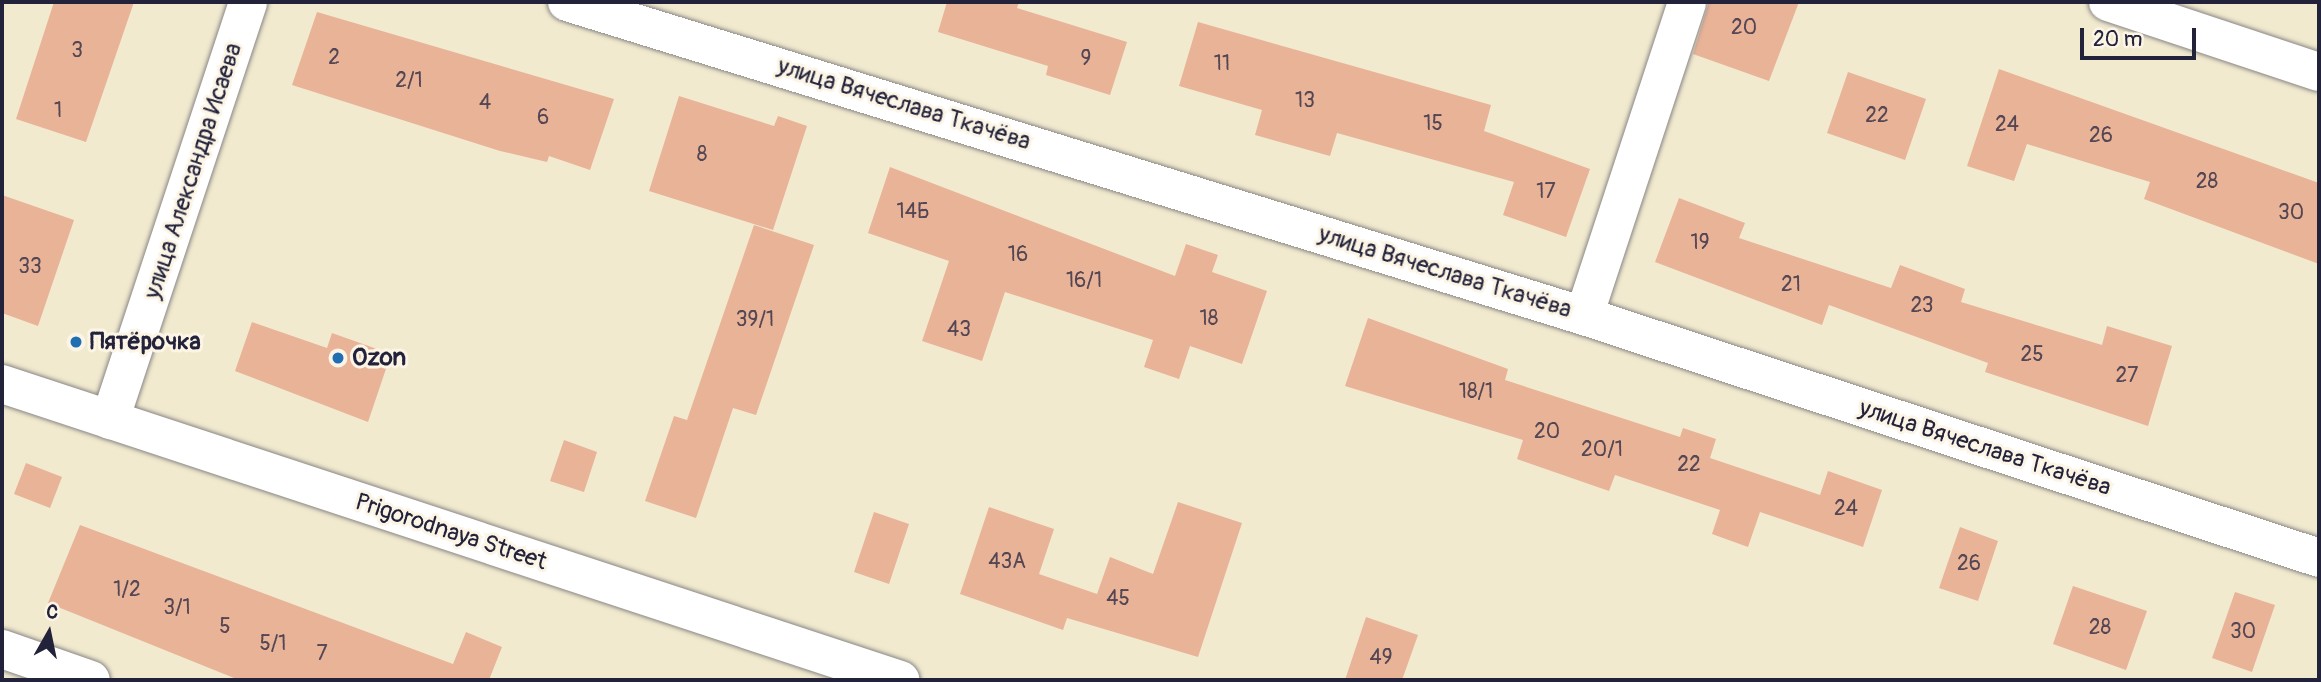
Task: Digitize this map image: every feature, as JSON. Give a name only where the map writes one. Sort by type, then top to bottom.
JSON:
[{"type":"street","name":"улица Александра Исаева","points":[[110,420],[248,2]]},
{"type":"street","name":"улица Вячеслава Ткачёва","points":[[567,2],[1584,316],[2319,558]]},
{"type":"street","points":[[1584,316],[1687,2]]},
{"type":"street","points":[[2108,2],[2319,72]]},
{"type":"street","name":"Prigorodnaya Street","points":[[2,384],[900,680]]},
{"type":"street","points":[[2,649],[91,680]]},
{"type":"building","points":[[54,2],[134,2],[86,142],[16,119]]},
{"type":"building","points":[[947,2],[1019,2],[1017,8],[1127,42],[1110,95],[1046,75],[1048,66],[938,32]]},
{"type":"building","points":[[1709,2],[1799,2],[1769,81],[1693,54]]},
{"type":"building","points":[[317,12],[614,99],[590,170],[549,156],[547,162],[500,151],[292,85]]},
{"type":"building","points":[[1198,22],[1491,105],[1484,131],[1590,169],[1566,237],[1503,215],[1514,182],[1337,133],[1330,156],[1255,135],[1262,110],[1179,86]]},
{"type":"building","points":[[1999,69],[2319,183],[2319,264],[2144,199],[2150,182],[2027,144],[2014,181],[1967,166]]},
{"type":"building","points":[[1848,72],[1926,99],[1905,160],[1827,133]]},
{"type":"building","points":[[679,96],[774,126],[778,116],[807,126],[773,230],[649,191]]},
{"type":"building","points":[[890,167],[1175,276],[1186,244],[1218,255],[1212,272],[1267,291],[1242,364],[1190,346],[1179,379],[1144,367],[1153,340],[1005,292],[982,361],[922,341],[949,261],[868,233]]},
{"type":"building","points":[[2,195],[74,220],[38,326],[2,313]]},
{"type":"building","points":[[1679,198],[1745,223],[1739,238],[1891,288],[1900,265],[1965,289],[1961,302],[2102,345],[2107,326],[2172,346],[2148,426],[1985,372],[1988,363],[1829,305],[1822,325],[1655,262]]},
{"type":"building","points":[[754,225],[814,245],[756,415],[733,408],[696,518],[645,501],[674,416],[687,420]]},
{"type":"building","points":[[1368,318],[1508,369],[1505,380],[1680,437],[1683,428],[1716,439],[1710,458],[1820,495],[1828,471],[1882,490],[1863,547],[1760,512],[1748,547],[1712,534],[1720,510],[1615,475],[1609,491],[1517,459],[1523,440],[1345,386]]},
{"type":"building","points":[[252,322],[327,348],[332,333],[391,354],[368,422],[235,371]]},
{"type":"building","points":[[564,440],[597,452],[584,492],[550,481]]},
{"type":"building","points":[[26,463],[62,477],[50,508],[14,494]]},
{"type":"building","points":[[1178,502],[1242,523],[1198,657],[1067,618],[1063,630],[960,594],[989,507],[1054,529],[1039,574],[1097,594],[1110,557],[1153,574]]},
{"type":"building","points":[[874,512],[909,524],[889,584],[854,572]]},
{"type":"building","points":[[80,525],[453,664],[466,632],[502,647],[489,680],[239,680],[48,603]]},
{"type":"building","points":[[1960,527],[1998,541],[1978,601],[1939,588]]},
{"type":"building","points":[[2073,586],[2147,611],[2126,670],[2053,644]]},
{"type":"building","points":[[2235,592],[2275,605],[2252,672],[2212,658]]},
{"type":"building","points":[[1366,617],[1418,635],[1402,680],[1345,680]]},
{"type":"place","name":"Пятёрочка","points":[[76,342]]},
{"type":"place","name":"Ozon","points":[[338,358]]}]
